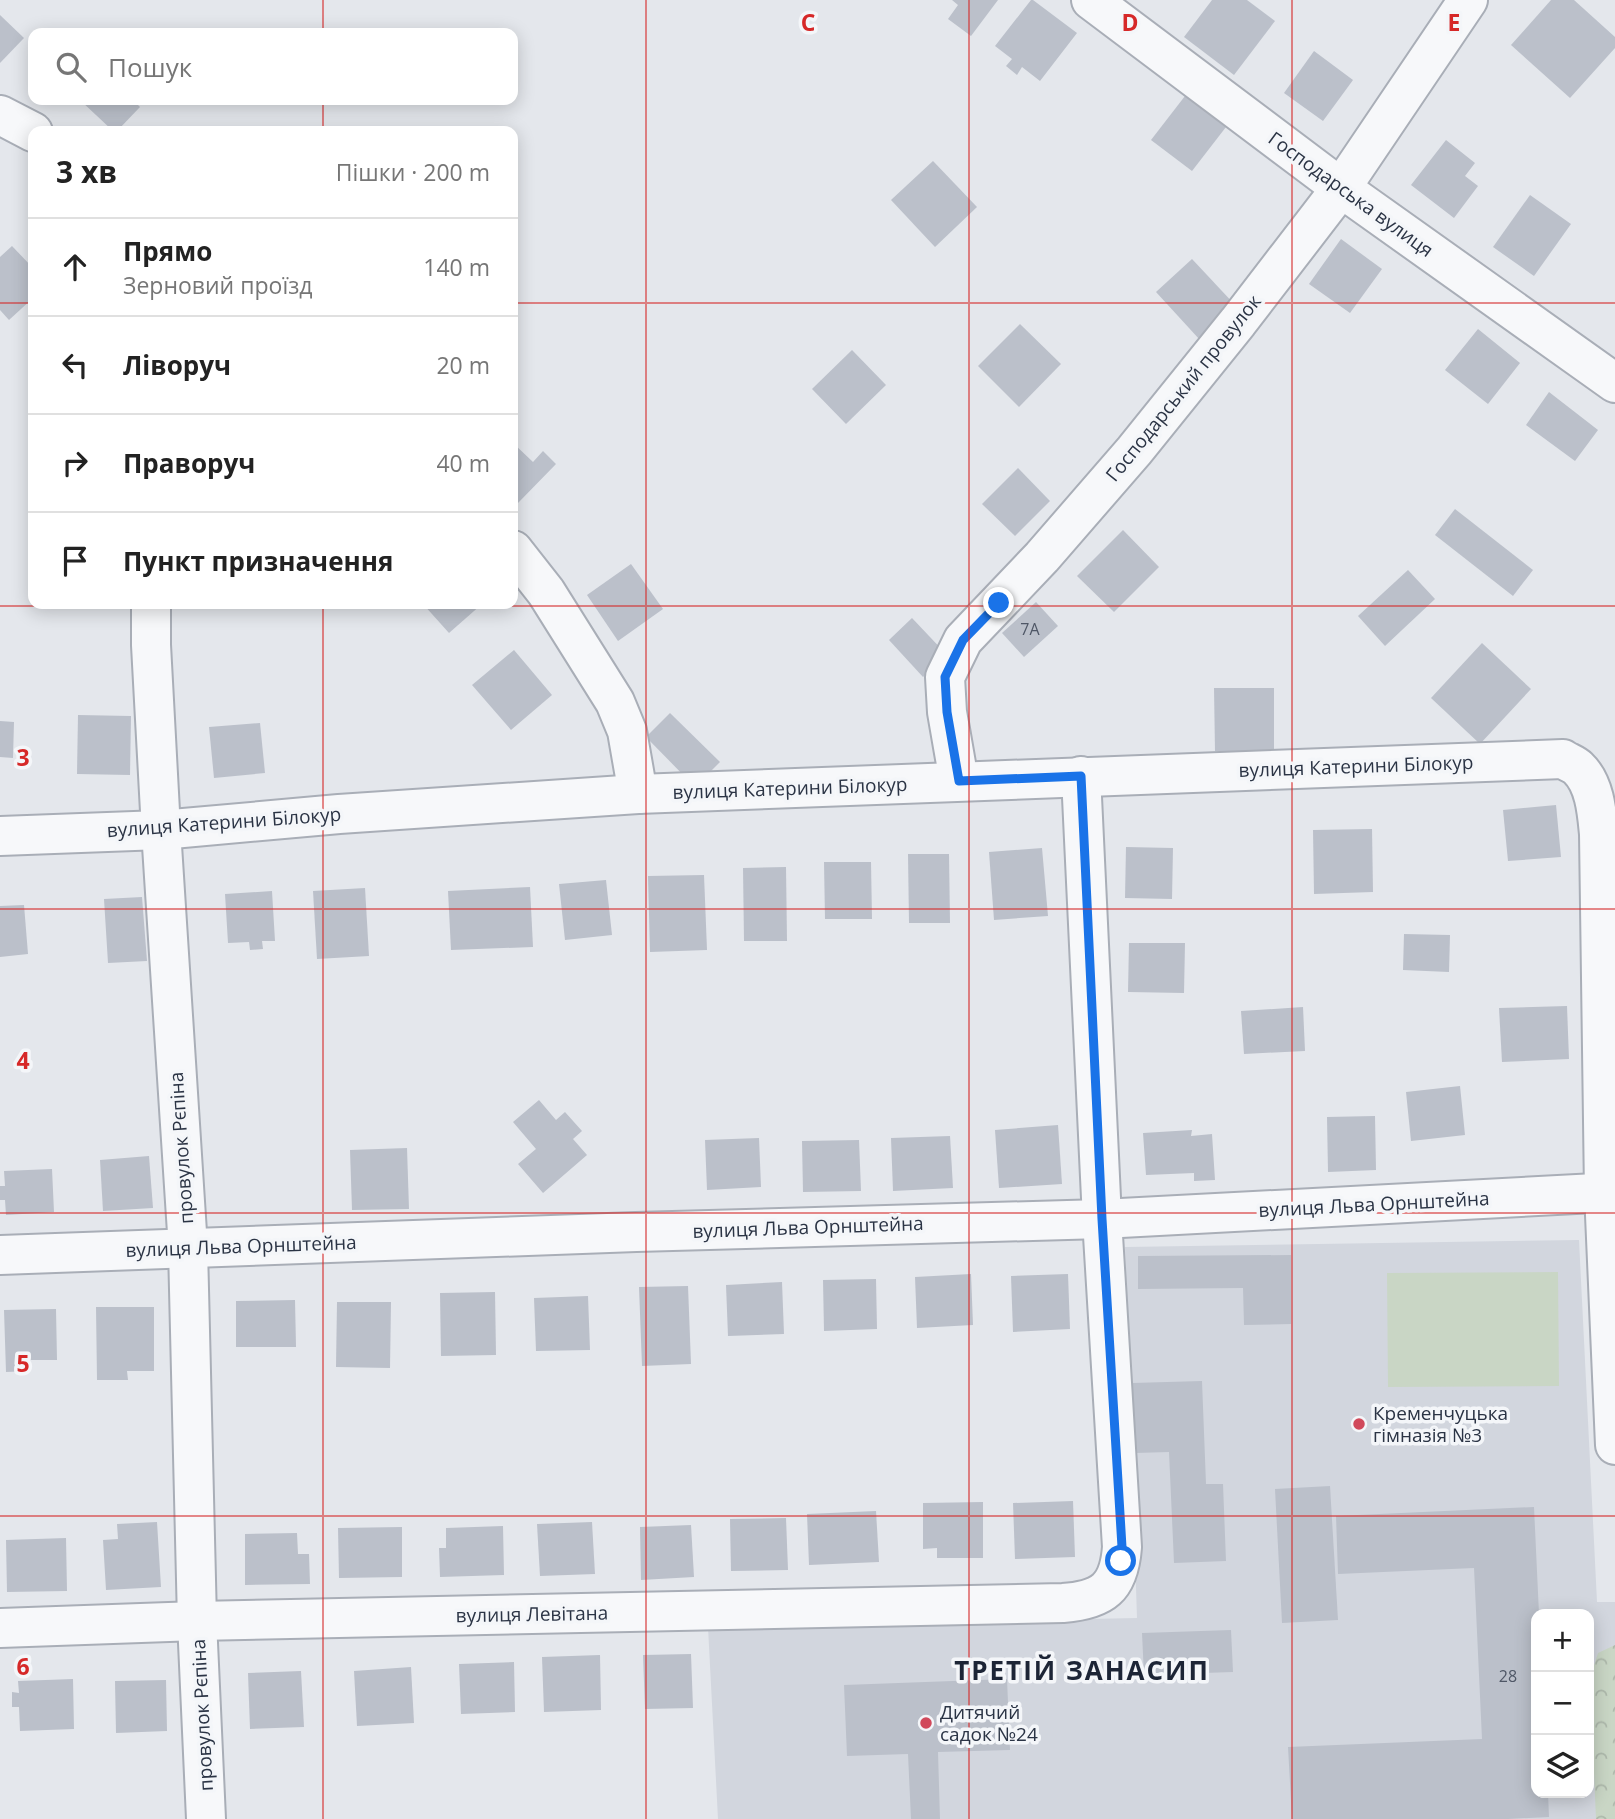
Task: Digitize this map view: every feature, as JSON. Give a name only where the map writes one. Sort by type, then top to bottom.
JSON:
[{"type":"street","name":"Господарський провулок","points":[[959,781],[947,712],[945,677],[963,640],[1042,557],[1134,451],[1238,322],[1342,188],[1468,0]]},
{"type":"street","name":"Господарська вулиця","points":[[1112,6],[1342,188],[1615,383]]},
{"type":"street","points":[[0,116],[28,130]]},
{"type":"street","points":[[518,556],[546,592],[615,702],[627,731],[638,794]]},
{"type":"street","name":"провулок Рєпіна","points":[[151,609],[161,830],[188,1248],[197,1621],[206,1819]]},
{"type":"street","name":"вулиця Катерини Білокур","points":[[0,836],[161,830],[340,814],[638,794],[1563,759],[1578,768],[1588,781],[1596,805],[1609,1192]]},
{"type":"street","name":"вулиця Левітана","points":[[0,1628],[197,1621],[1063,1604],[1094,1598],[1109,1588],[1117,1576],[1122,1547],[1102,1219],[1081,776]]},
{"type":"street","points":[[1609,1192],[1615,1445]]},
{"type":"street","name":"вулиця Льва Орнштейна","points":[[0,1255],[636,1231],[1102,1219],[1609,1192]]},
{"type":"shaded area","name":"Кременчуцька гімназія №3","points":[[1579,1240],[1597,1602],[1615,1602],[1615,1819],[718,1819],[708,1627],[1137,1618],[1125,1247]]},
{"type":"green space","points":[[1558,1272],[1559,1386],[1388,1387],[1387,1273]]},
{"type":"green space","points":[[1615,1645],[1615,1819],[1596,1819],[1594,1666],[1598,1653]]},
{"type":"building","points":[[952,0],[998,0],[971,36],[948,19],[958,5]]},
{"type":"building","points":[[1031,0],[1077,33],[1040,81],[1022,67],[1017,75],[1006,66],[1012,59],[995,46]]},
{"type":"building","points":[[1212,0],[1247,0],[1275,21],[1234,75],[1184,37]]},
{"type":"building","points":[[1551,0],[1574,0],[1615,37],[1615,48],[1570,98],[1511,45]]},
{"type":"building","points":[[0,15],[24,38],[0,63]]},
{"type":"building","points":[[1314,51],[1353,80],[1323,121],[1284,93]]},
{"type":"building","points":[[1185,96],[1226,127],[1192,171],[1151,140]]},
{"type":"building","points":[[85,105],[140,107],[122,126],[108,126]]},
{"type":"building","points":[[1446,140],[1475,163],[1465,176],[1478,186],[1454,218],[1411,185]]},
{"type":"building","points":[[933,161],[977,207],[935,247],[891,200]]},
{"type":"building","points":[[1530,195],[1571,224],[1534,276],[1493,247]]},
{"type":"building","points":[[1341,239],[1382,269],[1350,313],[1309,284]]},
{"type":"building","points":[[12,246],[28,263],[28,303],[9,320],[0,310],[0,257]]},
{"type":"building","points":[[1192,259],[1236,306],[1200,340],[1156,292]]},
{"type":"building","points":[[1020,324],[1061,364],[1019,407],[978,366]]},
{"type":"building","points":[[1478,329],[1520,363],[1488,404],[1445,370]]},
{"type":"building","points":[[852,350],[886,385],[846,424],[812,389]]},
{"type":"building","points":[[1549,392],[1598,430],[1575,461],[1526,425]]},
{"type":"building","points":[[518,448],[533,462],[543,451],[556,464],[518,503]]},
{"type":"building","points":[[1018,468],[1050,501],[1015,536],[982,504]]},
{"type":"building","points":[[1455,509],[1533,570],[1513,596],[1435,535]]},
{"type":"building","points":[[1123,530],[1159,567],[1114,612],[1077,576]]},
{"type":"building","points":[[631,564],[663,609],[618,641],[587,595]]},
{"type":"building","points":[[1408,570],[1435,599],[1385,646],[1358,616]]},
{"type":"building","points":[[1036,602],[1058,626],[1024,657],[1002,633]]},
{"type":"building","points":[[427,609],[476,609],[449,633]]},
{"type":"building","points":[[912,618],[947,655],[923,677],[889,640]]},
{"type":"building","points":[[1482,643],[1531,689],[1480,744],[1431,698]]},
{"type":"building","points":[[514,650],[552,695],[511,730],[472,685]]},
{"type":"building","points":[[1214,688],[1274,688],[1274,751],[1215,751]]},
{"type":"building","points":[[670,713],[720,762],[695,787],[646,737]]},
{"type":"building","points":[[78,715],[131,716],[130,775],[77,774]]},
{"type":"building","points":[[0,721],[14,722],[13,758],[0,757]]},
{"type":"building","points":[[260,723],[265,773],[214,778],[209,727]]},
{"type":"building","points":[[1556,805],[1561,857],[1508,861],[1503,810]]},
{"type":"building","points":[[1372,829],[1373,892],[1314,894],[1313,830]]},
{"type":"building","points":[[1126,847],[1173,848],[1172,899],[1125,898]]},
{"type":"building","points":[[1042,848],[1048,916],[994,920],[989,852]]},
{"type":"building","points":[[908,854],[949,854],[950,923],[909,923]]},
{"type":"building","points":[[824,862],[871,862],[872,919],[825,919]]},
{"type":"building","points":[[786,867],[787,941],[744,941],[743,868]]},
{"type":"building","points":[[704,875],[707,950],[650,952],[648,876]]},
{"type":"building","points":[[606,880],[612,935],[565,940],[559,884]]},
{"type":"building","points":[[530,887],[533,947],[451,950],[448,891]]},
{"type":"building","points":[[365,888],[369,956],[317,959],[313,891]]},
{"type":"building","points":[[272,891],[275,941],[262,941],[263,949],[250,950],[249,942],[228,943],[225,894]]},
{"type":"building","points":[[142,897],[147,961],[108,963],[104,899]]},
{"type":"building","points":[[24,905],[28,954],[0,957],[0,906]]},
{"type":"building","points":[[1404,934],[1450,935],[1449,972],[1403,970]]},
{"type":"building","points":[[1129,943],[1185,943],[1184,993],[1128,992]]},
{"type":"building","points":[[1567,1006],[1569,1059],[1502,1062],[1499,1008]]},
{"type":"building","points":[[1303,1007],[1305,1051],[1244,1054],[1241,1011]]},
{"type":"building","points":[[1460,1086],[1465,1135],[1411,1141],[1406,1092]]},
{"type":"building","points":[[539,1100],[556,1120],[565,1112],[582,1131],[573,1139],[587,1155],[543,1193],[518,1164],[536,1149],[513,1122]]},
{"type":"building","points":[[1375,1116],[1376,1170],[1328,1172],[1327,1117]]},
{"type":"building","points":[[1058,1125],[1062,1184],[999,1188],[995,1130]]},
{"type":"building","points":[[1192,1130],[1191,1136],[1212,1134],[1215,1180],[1194,1181],[1194,1173],[1146,1175],[1143,1133]]},
{"type":"building","points":[[950,1136],[953,1188],[893,1191],[891,1138]]},
{"type":"building","points":[[759,1138],[761,1187],[707,1190],[705,1140]]},
{"type":"building","points":[[859,1140],[861,1191],[803,1192],[802,1141]]},
{"type":"building","points":[[407,1148],[409,1209],[352,1210],[350,1150]]},
{"type":"building","points":[[149,1156],[153,1208],[103,1211],[100,1160]]},
{"type":"building","points":[[52,1169],[54,1212],[6,1215],[5,1200],[0,1200],[0,1186],[5,1186],[4,1171]]},
{"type":"building","points":[[1291,1255],[1291,1324],[1244,1325],[1243,1288],[1138,1289],[1138,1256]]},
{"type":"building","points":[[971,1274],[973,1325],[917,1328],[915,1277]]},
{"type":"building","points":[[1068,1274],[1070,1329],[1013,1332],[1011,1276]]},
{"type":"building","points":[[876,1279],[877,1329],[824,1331],[823,1280]]},
{"type":"building","points":[[782,1282],[784,1334],[728,1336],[726,1285]]},
{"type":"building","points":[[688,1286],[691,1364],[642,1366],[639,1287]]},
{"type":"building","points":[[495,1292],[496,1355],[441,1356],[440,1293]]},
{"type":"building","points":[[588,1296],[590,1350],[536,1351],[534,1298]]},
{"type":"building","points":[[295,1300],[296,1347],[236,1347],[236,1301]]},
{"type":"building","points":[[337,1302],[391,1302],[390,1368],[336,1367]]},
{"type":"building","points":[[96,1307],[154,1307],[154,1371],[127,1371],[128,1380],[97,1380]]},
{"type":"building","points":[[56,1309],[57,1360],[29,1360],[29,1371],[6,1372],[4,1310]]},
{"type":"building","points":[[1202,1381],[1206,1484],[1223,1484],[1226,1561],[1174,1563],[1169,1452],[1135,1453],[1132,1383]]},
{"type":"building","points":[[1330,1486],[1338,1620],[1282,1623],[1275,1489]]},
{"type":"building","points":[[1073,1501],[1075,1557],[1015,1559],[1013,1503]]},
{"type":"building","points":[[983,1502],[983,1558],[937,1558],[937,1548],[923,1549],[923,1503]]},
{"type":"building","points":[[1534,1507],[1539,1609],[1531,1609],[1531,1798],[1548,1798],[1549,1817],[1292,1819],[1288,1747],[1482,1739],[1474,1568],[1338,1574],[1336,1516]]},
{"type":"building","points":[[876,1511],[879,1562],[809,1565],[807,1514]]},
{"type":"building","points":[[786,1518],[788,1570],[731,1571],[730,1519]]},
{"type":"building","points":[[157,1522],[161,1587],[106,1590],[103,1540],[118,1539],[117,1524]]},
{"type":"building","points":[[592,1522],[595,1574],[540,1576],[537,1524]]},
{"type":"building","points":[[691,1525],[694,1577],[641,1580],[640,1527]]},
{"type":"building","points":[[503,1526],[504,1575],[440,1577],[439,1548],[446,1548],[446,1528]]},
{"type":"building","points":[[402,1527],[402,1577],[339,1578],[338,1528]]},
{"type":"building","points":[[297,1533],[298,1554],[309,1554],[310,1584],[245,1585],[245,1534]]},
{"type":"building","points":[[66,1538],[67,1591],[7,1592],[6,1540]]},
{"type":"building","points":[[1231,1630],[1233,1672],[1144,1675],[1142,1633]]},
{"type":"building","points":[[691,1654],[693,1708],[645,1709],[643,1655]]},
{"type":"building","points":[[600,1655],[601,1710],[544,1712],[542,1657]]},
{"type":"building","points":[[514,1662],[515,1712],[461,1714],[459,1664]]},
{"type":"building","points":[[411,1667],[414,1723],[357,1726],[354,1671]]},
{"type":"building","points":[[301,1671],[304,1727],[250,1729],[248,1673]]},
{"type":"building","points":[[73,1679],[74,1729],[20,1731],[19,1707],[12,1707],[12,1692],[19,1693],[18,1681]]},
{"type":"building","points":[[1007,1679],[1010,1750],[938,1752],[940,1819],[911,1819],[908,1754],[847,1756],[844,1685]]},
{"type":"building","points":[[166,1680],[167,1731],[116,1733],[115,1681]]},
{"type":"place","name":"Кременчуцька гімназія №3","points":[[1359,1424]]},
{"type":"place","name":"Дитячий садок №24","points":[[926,1723]]},
{"type":"district","name":"ТРЕТІЙ ЗАНАСИП","points":[[1082,1671]]},
{"type":"route","points":[[999,603],[963,640],[945,677],[947,712],[959,781],[1081,776],[1121,1561]]}]
